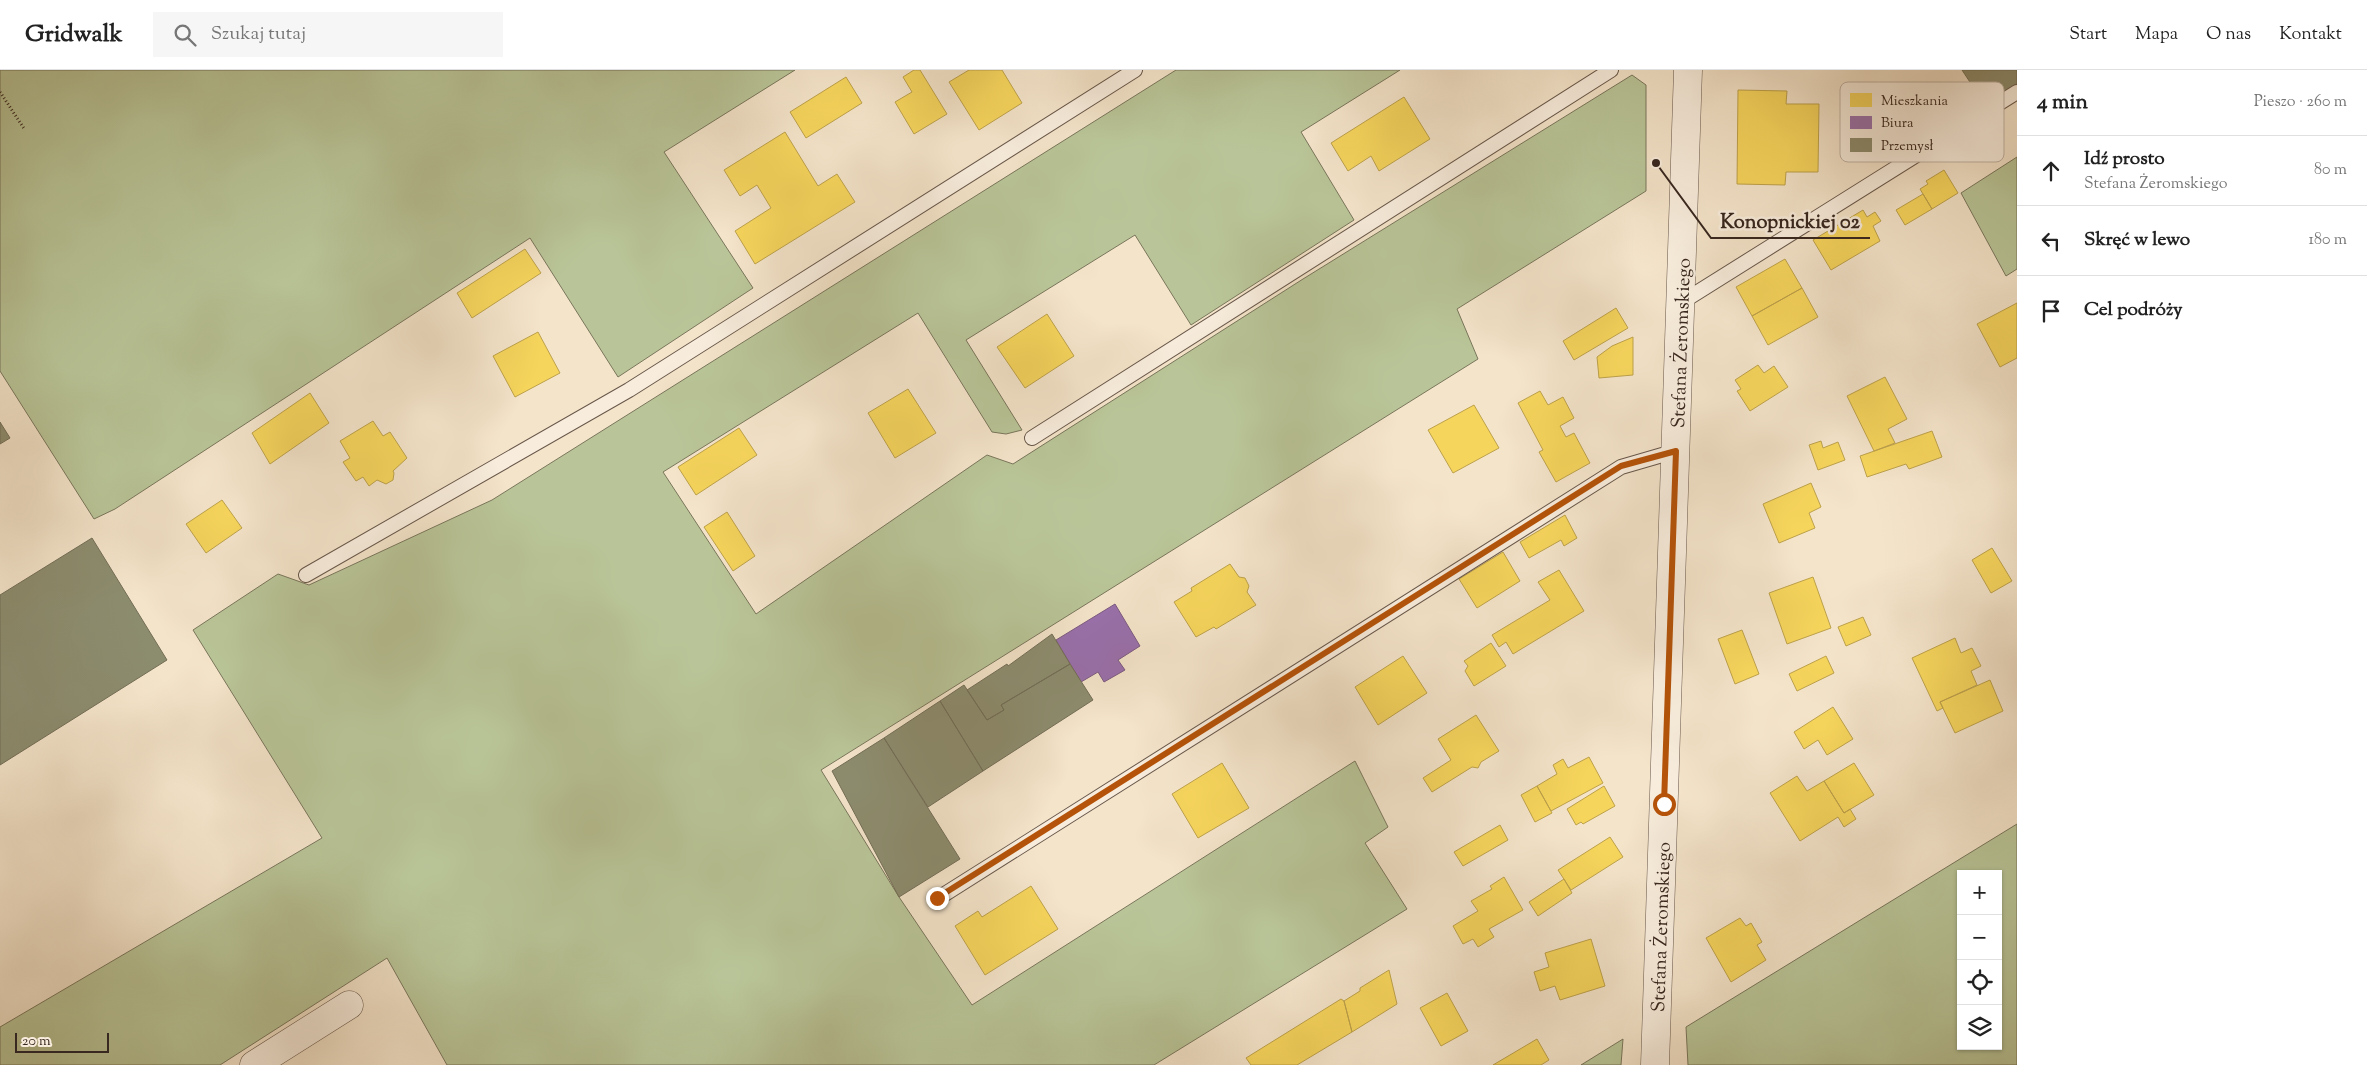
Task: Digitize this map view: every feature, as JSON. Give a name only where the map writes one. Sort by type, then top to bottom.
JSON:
[{"type":"street","name":"Stefana Żeromskiego","points":[[1655,1065],[1682,302],[1688,70]]},
{"type":"street","points":[[254,1065],[349,1005]]},
{"type":"lane","points":[[306,575],[628,390],[1134,70]]},
{"type":"lane","points":[[1032,438],[1611,70]]},
{"type":"lane","points":[[2004,100],[2017,92]]},
{"type":"lane","points":[[1682,302],[1905,162]]},
{"type":"lane","points":[[937,898],[1621,466],[1676,451]]},
{"type":"path","points":[[0,92],[25,130]]},
{"type":"green space","points":[[0,70],[795,70],[664,152],[753,288],[618,377],[530,238],[115,509],[94,519],[0,371]]},
{"type":"green space","points":[[1176,70],[1400,70],[1301,132],[1354,220],[1191,325],[1135,235],[966,340],[1022,430],[1006,434],[992,432],[918,313],[663,472],[756,614],[987,455],[1013,464],[1303,279],[1632,75],[1646,85],[1646,191],[1457,309],[1478,359],[821,770],[899,897],[972,1005],[1355,761],[1388,827],[1365,843],[1407,909],[1154,1065],[447,1065],[387,958],[220,1065],[0,1065],[0,1027],[322,838],[193,630],[278,574],[309,585],[492,500]]},
{"type":"green space","points":[[2017,157],[2017,269],[2006,276],[1961,193]]},
{"type":"green space","points":[[2017,824],[2017,1065],[1688,1065],[1686,1027]]},
{"type":"green space","points":[[1623,1039],[1621,1065],[1581,1065]]},
{"type":"building: Mieszkania","points":[[914,70],[920,70],[947,114],[914,134],[895,102],[912,92],[903,77]]},
{"type":"building: Mieszkania","points":[[969,70],[1002,70],[1022,103],[979,130],[949,82]]},
{"type":"building: Mieszkania","points":[[846,77],[862,103],[806,138],[790,112]]},
{"type":"building: Mieszkania","points":[[1738,90],[1787,91],[1786,104],[1819,104],[1818,172],[1786,172],[1785,185],[1737,184]]},
{"type":"building: Mieszkania","points":[[1404,97],[1430,139],[1379,171],[1371,156],[1348,171],[1331,143]]},
{"type":"building: Mieszkania","points":[[785,132],[818,186],[837,174],[855,202],[755,264],[735,231],[771,208],[757,185],[740,196],[724,170]]},
{"type":"building: Mieszkania","points":[[1944,170],[1958,193],[1932,209],[1920,189],[1928,184],[1926,181]]},
{"type":"building: Mieszkania","points":[[1923,194],[1932,209],[1905,225],[1896,210]]},
{"type":"building: Mieszkania","points":[[1863,210],[1867,217],[1875,212],[1881,221],[1873,226],[1880,241],[1831,270],[1813,240]]},
{"type":"building: Mieszkania","points":[[525,249],[541,273],[472,318],[457,293]]},
{"type":"building: Mieszkania","points":[[1785,259],[1802,288],[1752,316],[1736,287]]},
{"type":"building: Mieszkania","points":[[1802,288],[1818,317],[1768,345],[1752,316]]},
{"type":"building: Mieszkania","points":[[2017,303],[2017,358],[2000,367],[1977,324]]},
{"type":"building: Mieszkania","points":[[1616,308],[1628,328],[1574,360],[1563,341]]},
{"type":"building: Mieszkania","points":[[1047,314],[1074,356],[1025,388],[997,347]]},
{"type":"building: Mieszkania","points":[[538,332],[560,373],[515,397],[493,356]]},
{"type":"building: Mieszkania","points":[[1633,337],[1633,375],[1599,378],[1597,357],[1612,346]]},
{"type":"building: Mieszkania","points":[[1758,365],[1764,373],[1774,366],[1788,387],[1750,411],[1737,391],[1741,389],[1735,380]]},
{"type":"building: Mieszkania","points":[[1885,377],[1907,419],[1888,429],[1895,443],[1874,451],[1847,396]]},
{"type":"building: Mieszkania","points":[[908,389],[936,433],[895,458],[868,413]]},
{"type":"building: Mieszkania","points":[[1540,391],[1548,405],[1563,397],[1574,418],[1560,426],[1566,437],[1574,433],[1590,463],[1556,482],[1539,452],[1543,450],[1518,403]]},
{"type":"building: Mieszkania","points":[[310,393],[329,423],[270,464],[252,433]]},
{"type":"building: Mieszkania","points":[[1474,405],[1499,448],[1453,473],[1428,430]]},
{"type":"building: Mieszkania","points":[[373,421],[383,436],[390,432],[407,458],[393,471],[393,480],[386,484],[377,480],[369,486],[363,477],[356,481],[343,462],[350,458],[340,441]]},
{"type":"building: Mieszkania","points":[[739,428],[757,455],[696,495],[678,467]]},
{"type":"building: Mieszkania","points":[[1932,431],[1942,457],[1909,469],[1906,464],[1867,477],[1860,456]]},
{"type":"building: Mieszkania","points":[[1821,441],[1823,448],[1838,442],[1845,460],[1818,470],[1809,445]]},
{"type":"building: Mieszkania","points":[[1811,483],[1821,507],[1809,513],[1815,528],[1779,543],[1763,504]]},
{"type":"building: Mieszkania","points":[[222,500],[242,528],[206,553],[186,524]]},
{"type":"building: Mieszkania","points":[[727,512],[755,556],[733,571],[704,527]]},
{"type":"building: Mieszkania","points":[[1565,515],[1577,538],[1564,546],[1561,540],[1529,558],[1520,542]]},
{"type":"building: Mieszkania","points":[[1992,548],[2012,581],[1991,593],[1972,560]]},
{"type":"building: Mieszkania","points":[[1503,552],[1520,581],[1477,608],[1459,579]]},
{"type":"building: Mieszkania","points":[[1230,564],[1239,577],[1245,578],[1249,586],[1247,592],[1256,605],[1216,629],[1214,627],[1196,637],[1174,602],[1192,591],[1191,588]]},
{"type":"building: Mieszkania","points":[[1559,570],[1584,611],[1513,654],[1506,642],[1499,647],[1492,635],[1550,600],[1538,582]]},
{"type":"building: Mieszkania","points":[[1813,577],[1831,628],[1787,644],[1769,593]]},
{"type":"building: Mieszkania","points":[[1863,617],[1871,635],[1846,646],[1838,627]]},
{"type":"building: Mieszkania","points":[[1742,630],[1759,674],[1735,684],[1718,639]]},
{"type":"building: Mieszkania","points":[[1955,638],[1961,653],[1972,648],[1981,666],[1971,671],[1977,685],[1940,702],[1943,708],[1937,711],[1912,658]]},
{"type":"building: Mieszkania","points":[[1491,643],[1506,666],[1474,686],[1465,671],[1468,666],[1464,661]]},
{"type":"building: Mieszkania","points":[[1403,656],[1427,693],[1378,725],[1355,687]]},
{"type":"building: Mieszkania","points":[[1826,656],[1834,673],[1797,691],[1789,674]]},
{"type":"building: Mieszkania","points":[[1990,680],[2003,711],[1955,733],[1940,702]]},
{"type":"building: Mieszkania","points":[[1833,707],[1853,739],[1827,755],[1818,740],[1804,749],[1794,732]]},
{"type":"building: Mieszkania","points":[[1476,715],[1499,751],[1481,762],[1478,768],[1472,767],[1432,792],[1423,778],[1451,760],[1438,739]]},
{"type":"building: Mieszkania","points":[[1589,757],[1603,783],[1551,811],[1537,786],[1557,774],[1553,765],[1563,759],[1568,768]]},
{"type":"building: Mieszkania","points":[[1222,763],[1249,808],[1198,838],[1172,794]]},
{"type":"building: Mieszkania","points":[[1854,763],[1874,795],[1844,813],[1824,781]]},
{"type":"building: Mieszkania","points":[[1797,776],[1807,791],[1824,781],[1844,813],[1850,809],[1856,819],[1844,827],[1838,817],[1800,841],[1770,793]]},
{"type":"building: Mieszkania","points":[[1537,786],[1552,813],[1535,822],[1521,795]]},
{"type":"building: Mieszkania","points":[[1604,786],[1615,806],[1583,824],[1581,822],[1576,825],[1567,809]]},
{"type":"building: Mieszkania","points":[[1500,825],[1508,840],[1463,866],[1454,852]]},
{"type":"building: Mieszkania","points":[[1610,837],[1623,857],[1571,890],[1558,870]]},
{"type":"building: Mieszkania","points":[[1504,877],[1523,910],[1489,929],[1494,937],[1478,947],[1473,939],[1463,944],[1453,926],[1478,911],[1471,901],[1492,889],[1490,886]]},
{"type":"building: Mieszkania","points":[[1564,879],[1572,893],[1538,916],[1529,902]]},
{"type":"building: Mieszkania","points":[[1031,886],[1058,929],[985,975],[955,926],[978,911],[982,917]]},
{"type":"building: Mieszkania","points":[[1740,918],[1746,926],[1751,923],[1762,942],[1757,945],[1766,960],[1731,982],[1706,938]]},
{"type":"building: Mieszkania","points":[[1591,939],[1605,986],[1560,1000],[1555,986],[1540,991],[1534,972],[1549,967],[1545,953]]},
{"type":"building: Mieszkania","points":[[1389,970],[1397,1004],[1352,1032],[1344,1001],[1360,991],[1360,988]]},
{"type":"building: Mieszkania","points":[[1447,993],[1468,1031],[1441,1046],[1420,1008]]},
{"type":"building: Mieszkania","points":[[1341,999],[1344,1001],[1352,1032],[1297,1065],[1251,1065],[1246,1058]]},
{"type":"building: Mieszkania","points":[[1537,1039],[1549,1060],[1541,1065],[1493,1065]]},
{"type":"building: Biura","points":[[1115,604],[1140,646],[1118,660],[1125,670],[1104,682],[1098,672],[1081,682],[1056,640]]},
{"type":"building: Przemysł","points":[[1962,70],[2017,70],[2017,84],[2004,93],[2004,82],[1970,82]]},
{"type":"building: Przemysł","points":[[0,422],[10,438],[0,444]]},
{"type":"building: Przemysł","points":[[92,538],[167,660],[0,765],[0,595]]},
{"type":"building: Przemysł","points":[[1052,634],[1070,664],[1001,705],[1004,710],[987,720],[967,690],[1007,664],[1008,666]]},
{"type":"building: Przemysł","points":[[1070,664],[1093,700],[983,771],[940,701],[964,685],[987,720],[1004,710],[1001,705]]},
{"type":"building: Przemysł","points":[[940,701],[983,771],[928,807],[884,738]]},
{"type":"building: Przemysł","points":[[884,738],[960,859],[899,897],[832,771]]},
{"type":"place","name":"Konopnickiej 02","points":[[1656,163]]},
{"type":"route","points":[[937,898],[1621,466],[1676,451],[1664,804]]}]
